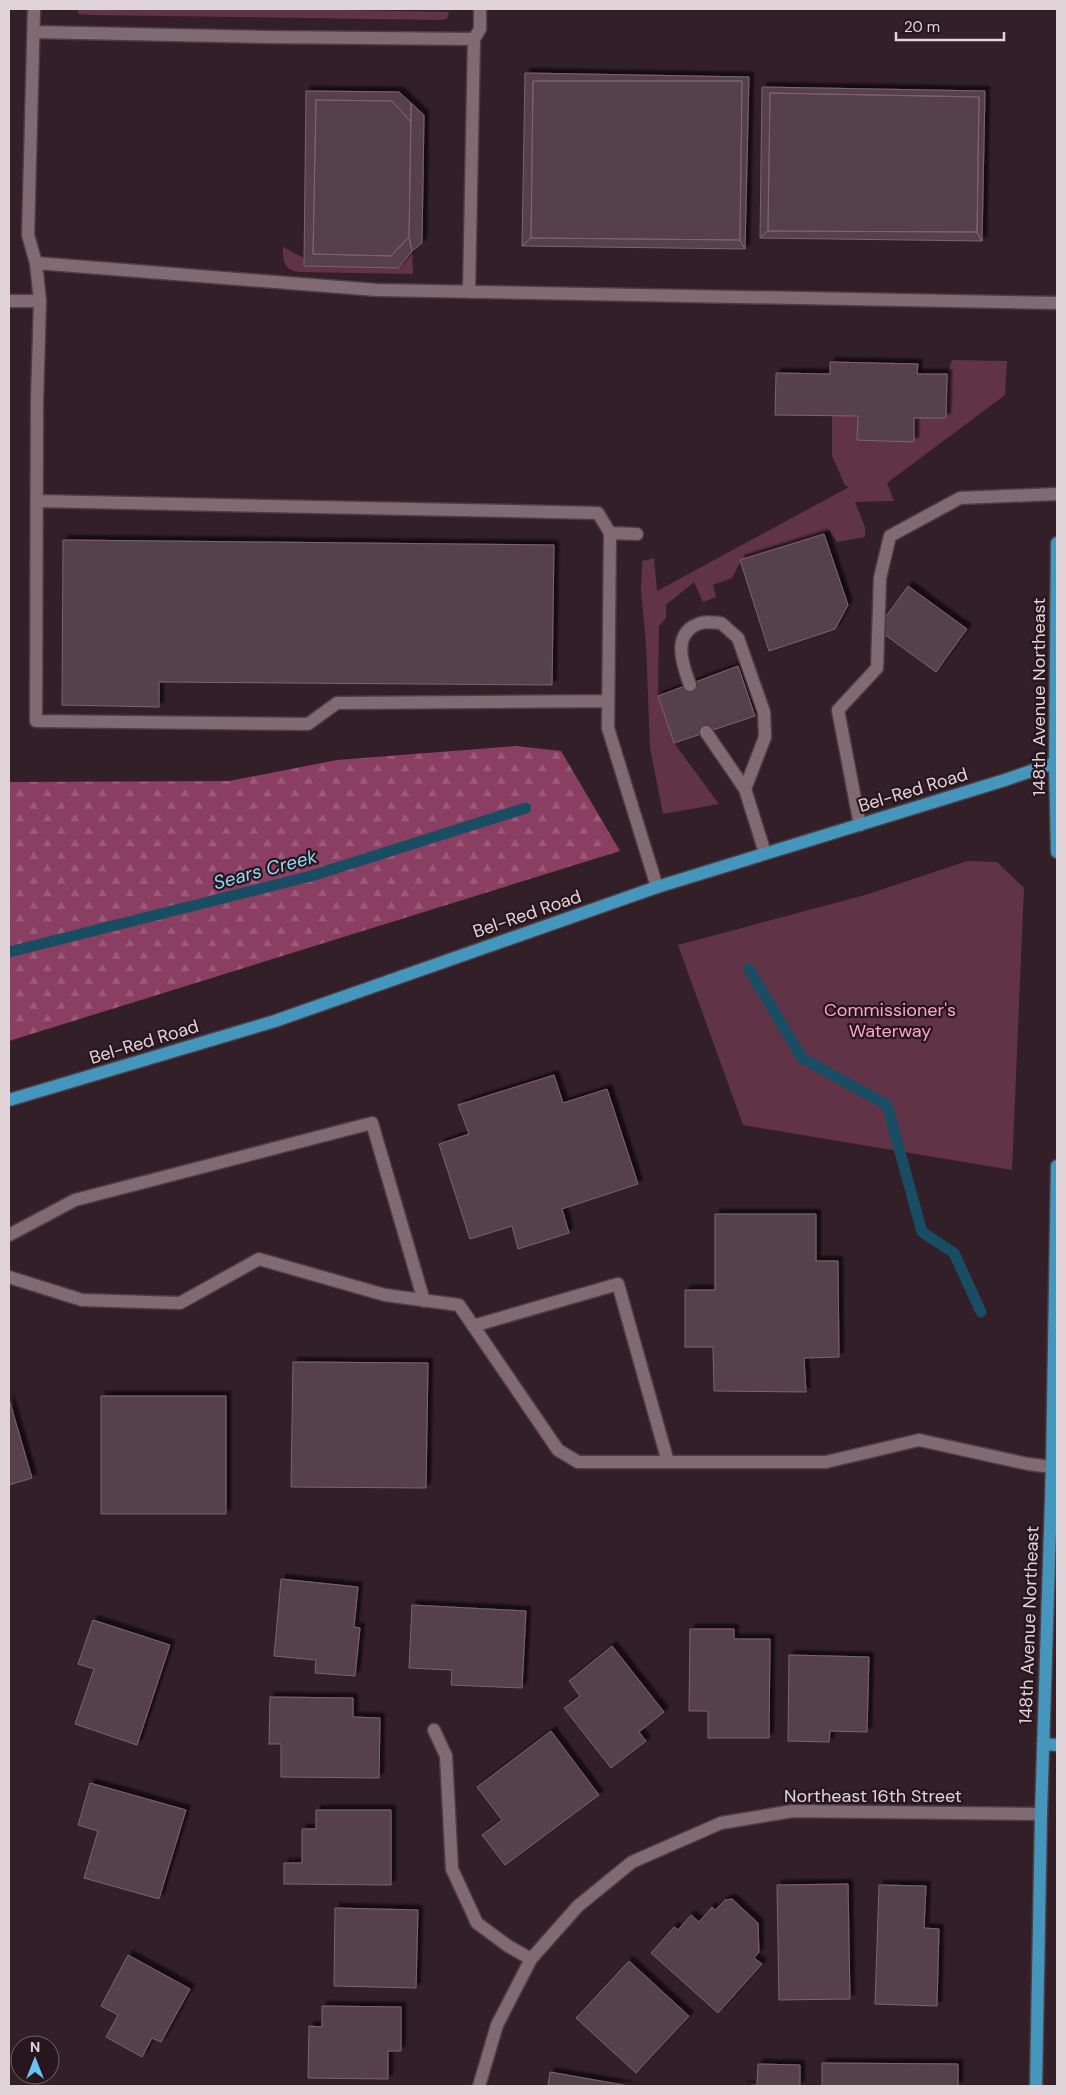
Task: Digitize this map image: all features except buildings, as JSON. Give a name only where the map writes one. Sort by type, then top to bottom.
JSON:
[{"type":"main road","name":"148th Avenue Northeast","points":[[1057,543],[1057,852]]},
{"type":"main road","name":"Bel-Red Road","points":[[9,1100],[275,1021],[657,887],[860,825],[1056,762]]},
{"type":"main road","name":"148th Avenue Northeast","points":[[1036,2086],[1041,1814],[1052,1467],[1057,1166]]},
{"type":"main road","points":[[1043,1744],[1057,1744]]},
{"type":"street","points":[[34,9],[28,235],[36,263],[40,301],[37,401],[36,722],[308,724],[337,703],[608,700]]},
{"type":"street","points":[[469,292],[474,39],[480,29],[480,9]]},
{"type":"street","points":[[34,32],[265,38],[474,39]]},
{"type":"street","points":[[36,263],[377,290],[1057,303]]},
{"type":"street","points":[[9,302],[40,301]]},
{"type":"street","points":[[860,825],[838,710],[877,668],[880,578],[890,536],[960,498],[1057,494]]},
{"type":"street","points":[[38,501],[598,513],[610,533],[608,728],[657,887]]},
{"type":"street","points":[[610,533],[637,534]]},
{"type":"street","points":[[690,685],[682,663],[680,645],[689,629],[702,623],[721,623],[738,638],[764,712],[765,737],[745,789]]},
{"type":"street","points":[[706,732],[745,789],[765,853]]},
{"type":"street","points":[[9,1235],[76,1200],[372,1122],[424,1301]]},
{"type":"street","points":[[9,1277],[82,1300],[180,1303],[260,1259],[385,1295],[459,1305],[558,1450],[578,1462],[826,1462],[919,1440],[1028,1464],[1052,1467]]},
{"type":"street","points":[[473,1326],[618,1284],[668,1462]]},
{"type":"street","points":[[434,1730],[446,1756],[452,1870],[478,1924],[508,1946],[531,1959]]},
{"type":"street","name":"Northeast 16th Street","points":[[479,2086],[497,2025],[531,1959],[578,1906],[632,1862],[721,1823],[793,1811],[1041,1814]]},
{"type":"green space","points":[[77,9],[297,9],[449,12],[447,19],[440,20],[90,15],[79,14]]},
{"type":"green space","points":[[283,247],[304,258],[304,266],[398,268],[412,251],[413,274],[293,271],[285,264]]},
{"type":"green space","points":[[952,360],[1007,361],[1005,395],[887,483],[894,501],[855,502],[865,527],[865,537],[837,542],[830,531],[741,560],[732,578],[713,585],[716,597],[703,602],[694,582],[666,605],[666,618],[659,626],[658,696],[674,743],[719,804],[663,814],[650,748],[646,644],[641,590],[642,561],[654,558],[657,591],[849,487],[845,485],[832,456],[832,416],[858,416],[857,440],[914,442],[914,418],[946,418],[947,374]]},
{"type":"green space","points":[[516,746],[561,751],[620,851],[9,1041],[9,782],[229,781],[337,760]]},
{"type":"green space","name":"Commissioner's Waterway","points":[[967,861],[997,862],[1024,888],[1012,1170],[743,1125],[678,945],[865,895]]},
{"type":"waterway","name":"Sears Creek","points":[[9,952],[311,876],[526,808]]},
{"type":"waterway","points":[[749,969],[802,1058],[887,1105],[922,1232],[954,1253],[981,1312]]}]
